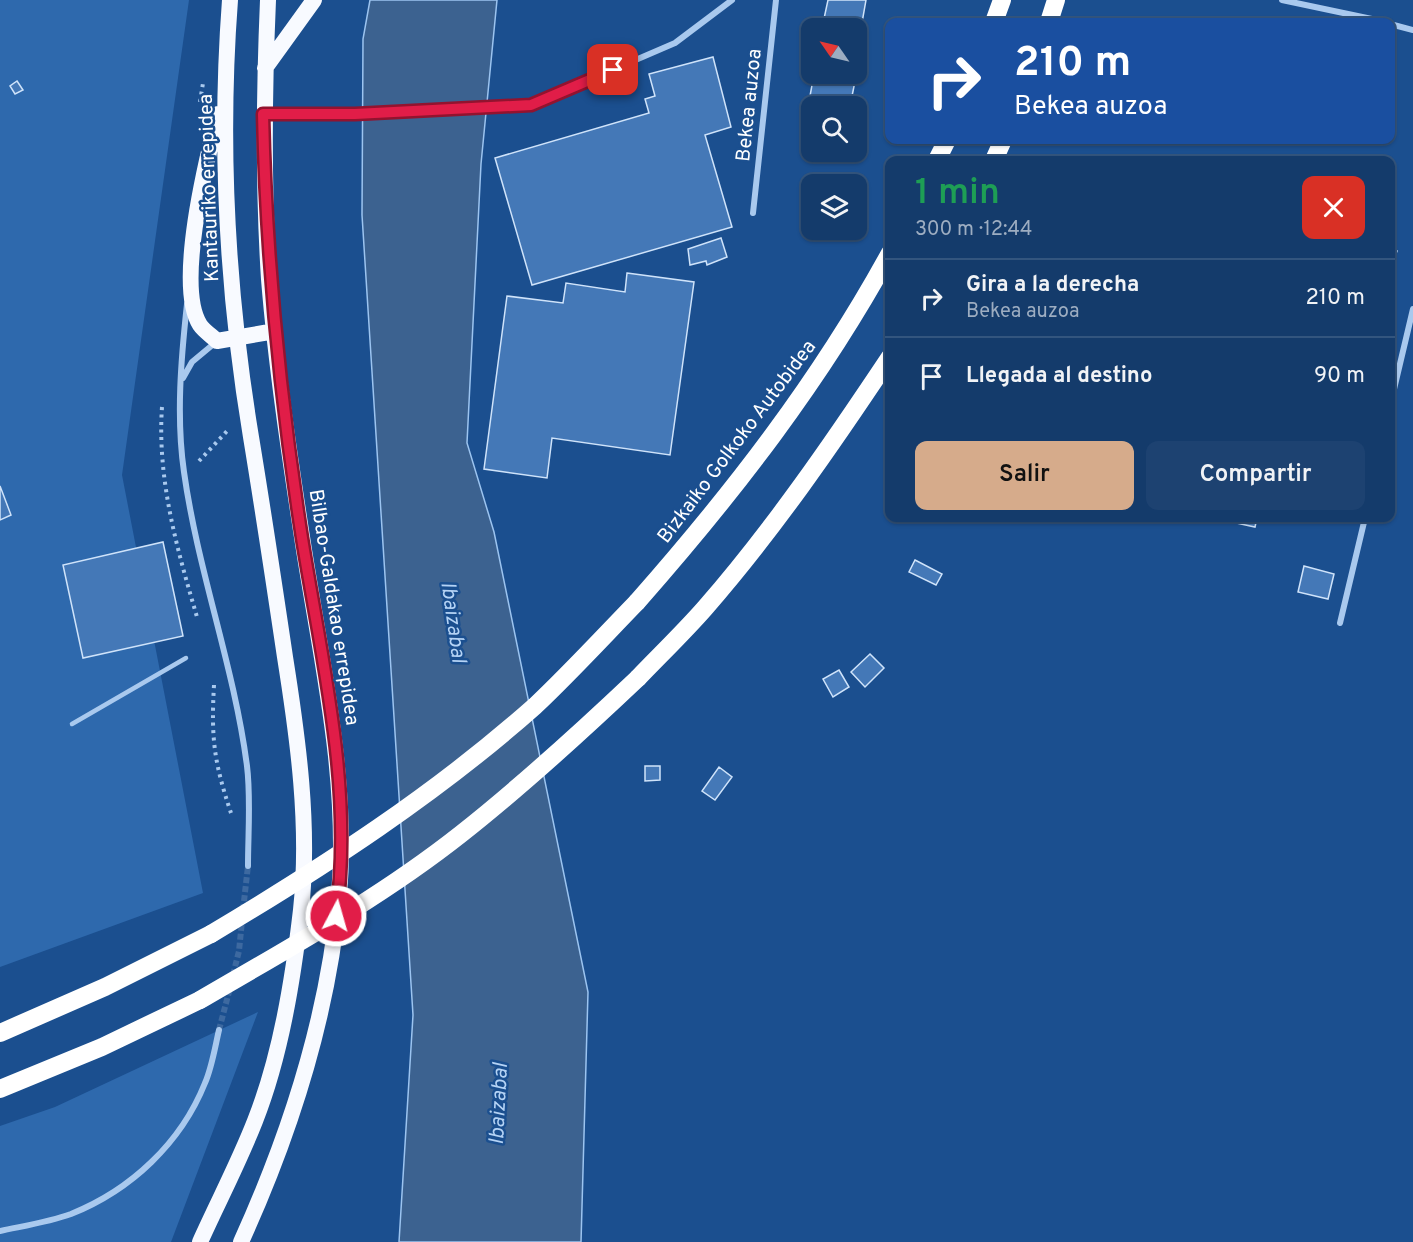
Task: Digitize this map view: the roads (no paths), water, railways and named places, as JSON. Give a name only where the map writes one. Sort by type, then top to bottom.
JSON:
[{"type":"highway","name":"Kantauriko errepidea","points":[[230,0],[225,84],[224,177],[236,338]]},
{"type":"highway","name":"Bilbao-Galdakao errepidea","points":[[241,1242],[266,1186],[305,1081],[327,978],[339,896],[341,816],[333,724],[302,535],[269,269],[263,114],[268,0]]},
{"type":"highway","points":[[265,69],[314,0]]},
{"type":"highway","points":[[995,18],[1002,0]]},
{"type":"highway","points":[[1050,18],[1056,0]]},
{"type":"highway","points":[[225,84],[202,182],[190,271],[194,308],[200,325],[217,341],[275,331]]},
{"type":"highway","name":"Bizkaiko Golkoko Autobidea","points":[[0,1033],[105,987],[211,934],[313,874],[464,765],[536,705],[637,602],[711,519],[800,401],[854,318],[885,262]]},
{"type":"highway","points":[[200,1242],[256,1119],[273,1064],[287,998],[301,908],[303,825],[297,736],[236,338]]},
{"type":"highway","points":[[0,1089],[102,1047],[200,999],[321,930],[460,835],[567,746],[638,678],[703,610],[751,554],[835,440],[885,365]]},
{"type":"street","points":[[263,114],[355,114],[531,105],[675,44],[732,0]]},
{"type":"street","name":"Bekea auzoa","points":[[753,213],[776,0]]},
{"type":"street","points":[[1282,0],[1367,18]]},
{"type":"street","points":[[1395,25],[1413,30]]},
{"type":"street","points":[[190,271],[181,381],[184,471],[194,525],[232,678],[247,769],[248,866]]},
{"type":"street","points":[[1395,385],[1413,309]]},
{"type":"street","points":[[181,381],[192,362],[217,341]]},
{"type":"street","points":[[1340,623],[1364,522]]},
{"type":"street","points":[[0,1231],[70,1214],[122,1189],[158,1155],[186,1122],[206,1082],[219,1030]]},
{"type":"lane","points":[[72,724],[186,658]]},
{"type":"water","name":"Ibaizabal","points":[[370,0],[497,0],[481,164],[467,443],[494,532],[588,992],[581,1242],[399,1242],[413,1015],[362,215],[363,39]]},
{"type":"tunnel","points":[[243,910],[248,866]]},
{"type":"tunnel","points":[[233,975],[239,951],[242,921]]},
{"type":"tunnel","points":[[219,1030],[230,988]]}]
